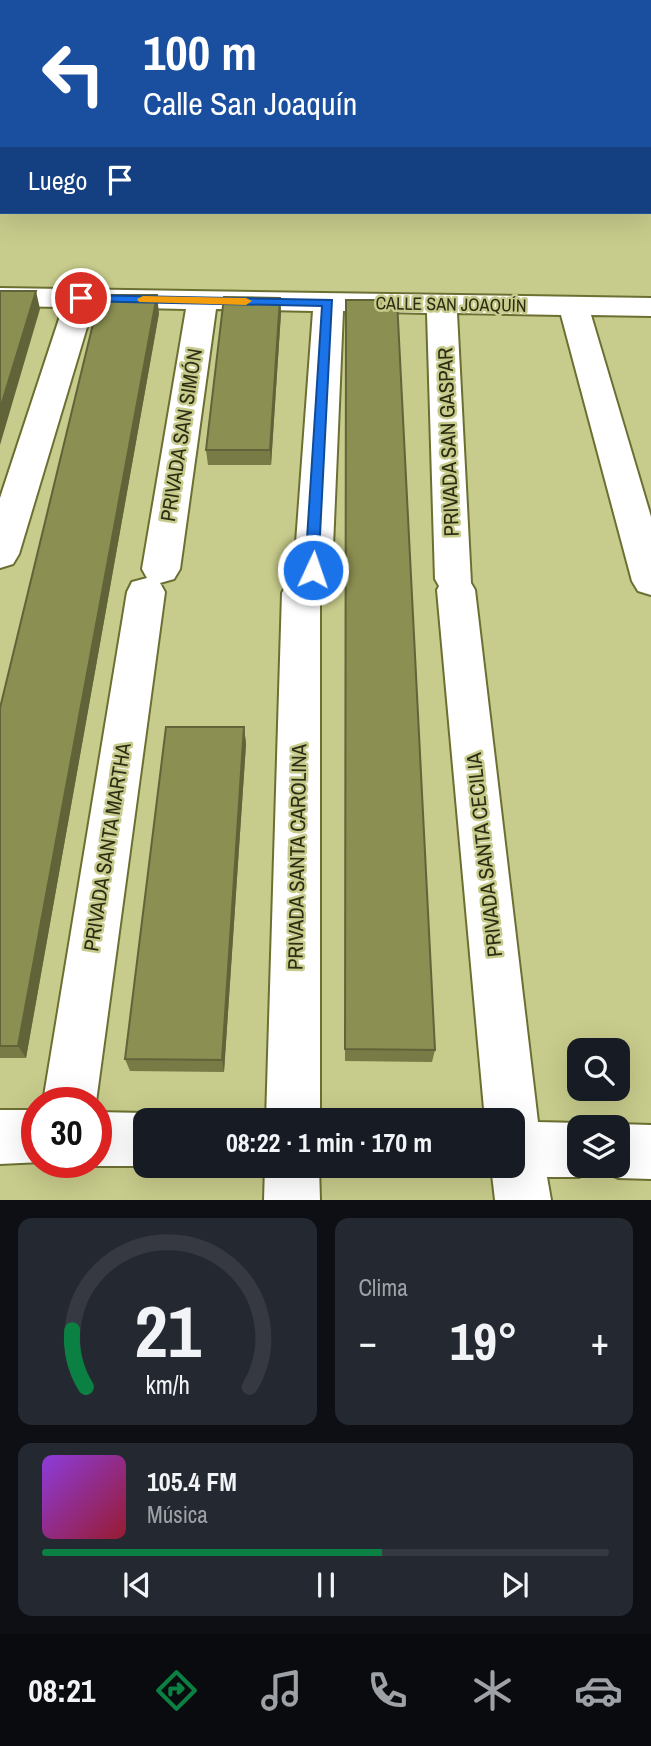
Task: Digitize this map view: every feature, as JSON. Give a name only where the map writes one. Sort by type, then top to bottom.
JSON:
[{"type":"street","name":"CALLE SAN JOAQUÍN","points":[[0,297],[651,307]]},
{"type":"street","points":[[0,554],[81,298]]},
{"type":"street","name":"PRIVADA SAN SIMÓN","points":[[153,580],[202,300]]},
{"type":"street","name":"PRIVADA SANTA CAROLINA","points":[[293,1108],[307,582],[328,303]]},
{"type":"street","name":"PRIVADA SAN GASPAR","points":[[442,304],[455,585]]},
{"type":"street","points":[[573,305],[651,582]]},
{"type":"street","name":"PRIVADA SANTA MARTHA","points":[[71,1087],[153,580]]},
{"type":"street","name":"PRIVADA SANTA CECILIA","points":[[455,585],[511,1108]]},
{"type":"street","points":[[0,1137],[21,1138]]},
{"type":"street","points":[[112,1139],[133,1140]]},
{"type":"street","points":[[525,1150],[567,1150]]},
{"type":"street","points":[[630,1151],[651,1152]]},
{"type":"street","points":[[292,1178],[292,1200]]},
{"type":"building","points":[[0,291],[36,291],[0,409]]},
{"type":"building","points":[[100,295],[157,295],[18,1046],[0,1046],[0,708]]},
{"type":"building","points":[[224,297],[280,298],[270,450],[206,450]]},
{"type":"building","points":[[346,300],[397,300],[435,1050],[345,1049]]},
{"type":"building","points":[[166,727],[244,727],[222,1060],[125,1059]]},
{"type":"slow traffic","points":[[143,299],[246,301]]},
{"type":"route","points":[[81,298],[328,303],[313,570]]}]
